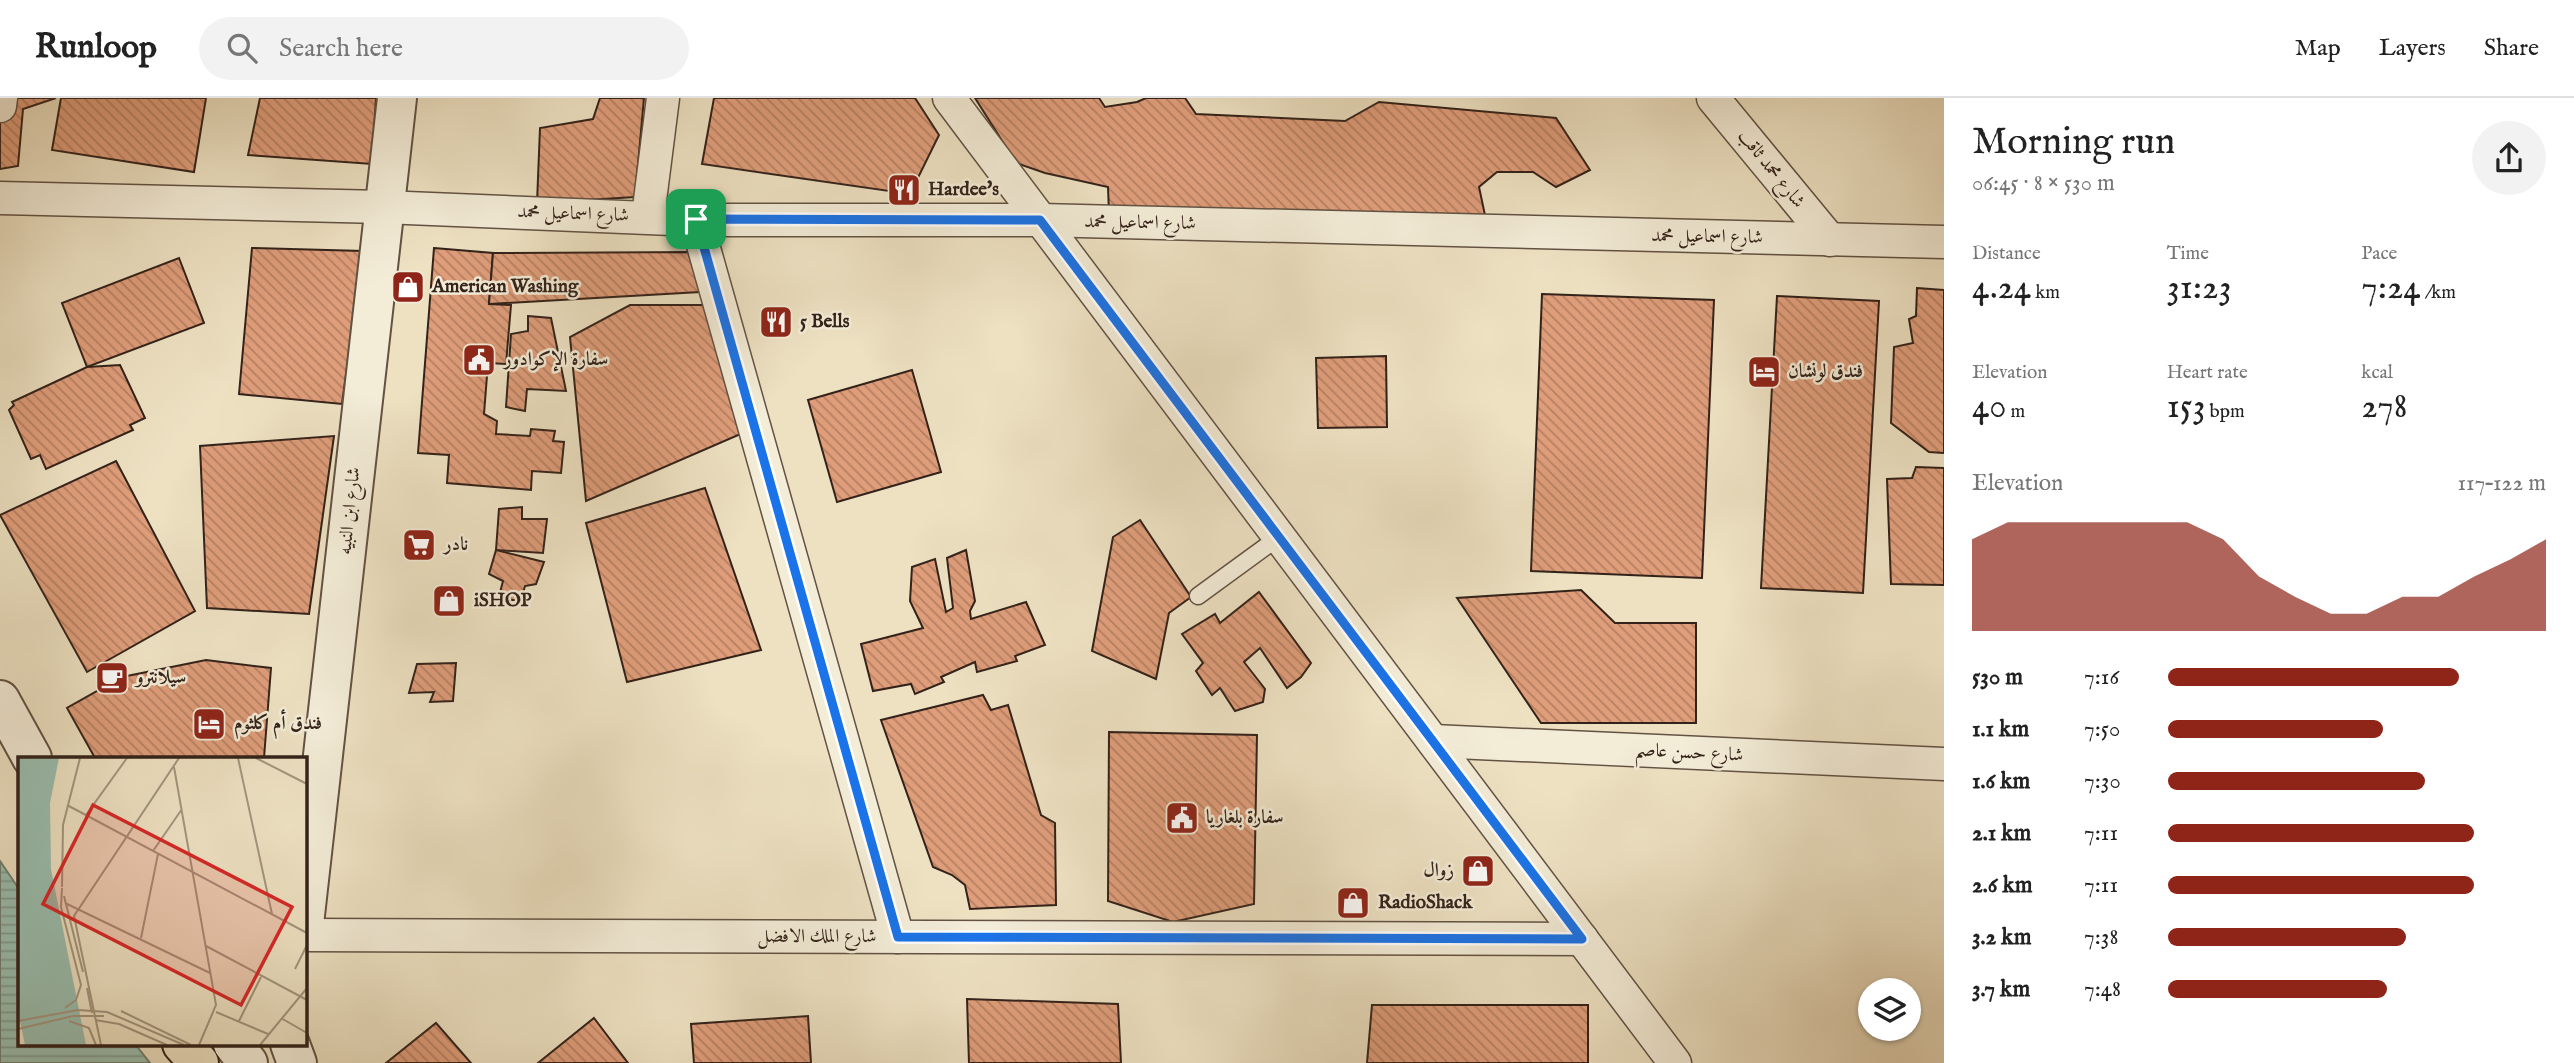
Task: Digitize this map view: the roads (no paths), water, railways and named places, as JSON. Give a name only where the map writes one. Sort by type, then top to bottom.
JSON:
[{"type":"highway","points":[[183,1046],[199,1063]]},
{"type":"street","points":[[0,106],[1,98]]},
{"type":"street","name":"شارع ابن النبيه","points":[[306,906],[397,98]]},
{"type":"street","points":[[648,216],[663,98]]},
{"type":"street","points":[[949,98],[1675,1063]]},
{"type":"street","name":"شارع محمد ثاقب","points":[[1713,98],[1830,240]]},
{"type":"street","name":"شارع اسماعيل محمد","points":[[0,198],[383,207],[696,219],[1040,220],[1944,242]]},
{"type":"street","points":[[696,219],[898,937]]},
{"type":"street","points":[[0,700],[31,757]]},
{"type":"street","name":"شارع حسن عاصم","points":[[1433,741],[1944,764]]},
{"type":"street","name":"شارع الملك الافضل","points":[[306,935],[1582,939]]},
{"type":"street","points":[[235,1046],[248,1063]]},
{"type":"street","points":[[291,1046],[297,1063]]},
{"type":"lane","points":[[1198,596],[1279,537]]},
{"type":"place","name":"Hardee's","points":[[904,190]]},
{"type":"place","name":"American Washing","points":[[408,287]]},
{"type":"place","name":"5 Bells","points":[[776,322]]},
{"type":"place","name":"سفارة الإكوادور","points":[[479,360]]},
{"type":"place","name":"فندق لونشان","points":[[1764,372]]},
{"type":"place","name":"نادر","points":[[419,545]]},
{"type":"place","name":"iSHOP","points":[[449,601]]},
{"type":"place","name":"سيلانترو","points":[[112,678]]},
{"type":"place","name":"فندق أم كلثوم","points":[[209,724]]},
{"type":"place","name":"سفارة بلغاريا","points":[[1182,818]]},
{"type":"place","name":"زوال","points":[[1478,871]]},
{"type":"place","name":"RadioShack","points":[[1353,903]]}]
